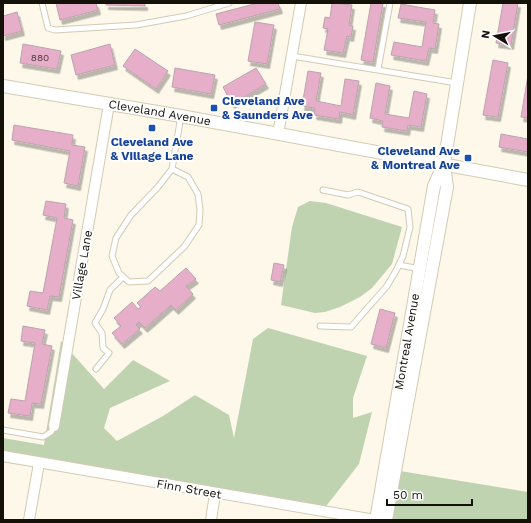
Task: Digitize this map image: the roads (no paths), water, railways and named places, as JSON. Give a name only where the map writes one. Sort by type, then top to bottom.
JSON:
[{"type":"street","points":[[278,134],[301,3]]},
{"type":"street","name":"Montreal Avenue","points":[[386,520],[425,270],[434,186],[444,164],[470,3]]},
{"type":"street","name":"Cleveland Avenue","points":[[3,86],[181,116],[528,180]]},
{"type":"street","name":"Village Lane","points":[[54,426],[109,104]]},
{"type":"street","name":"Montreal Avenue","points":[[376,520],[425,270]]},
{"type":"street","name":"Finn Street","points":[[3,456],[215,494],[376,520]]},
{"type":"street","points":[[29,520],[39,463]]},
{"type":"street","points":[[211,520],[215,494]]},
{"type":"lane","points":[[42,3],[48,28],[55,30],[136,25],[186,16],[229,3]]},
{"type":"lane","points":[[378,69],[390,3]]},
{"type":"lane","points":[[292,56],[458,83]]},
{"type":"lane","points":[[172,169],[188,177],[198,194],[200,210],[199,225],[184,247],[148,281],[129,282],[119,273],[112,256],[116,238],[131,214],[158,187],[172,169],[181,116]]},
{"type":"lane","points":[[320,326],[351,327],[387,286],[403,256],[410,227],[408,209],[358,192],[348,195],[323,190]]},
{"type":"lane","points":[[399,265],[425,270]]},
{"type":"lane","points":[[96,369],[109,353],[103,348],[102,333],[95,323],[103,309],[110,290],[123,277]]},
{"type":"lane","points":[[3,430],[43,437],[51,432],[54,426]]},
{"type":"place","name":"Cleveland Ave & Saunders Ave","points":[[214,108]]},
{"type":"place","name":"Cleveland Ave & Village Lane","points":[[152,128]]},
{"type":"place","name":"Cleveland Ave & Montreal Ave","points":[[468,158]]}]
